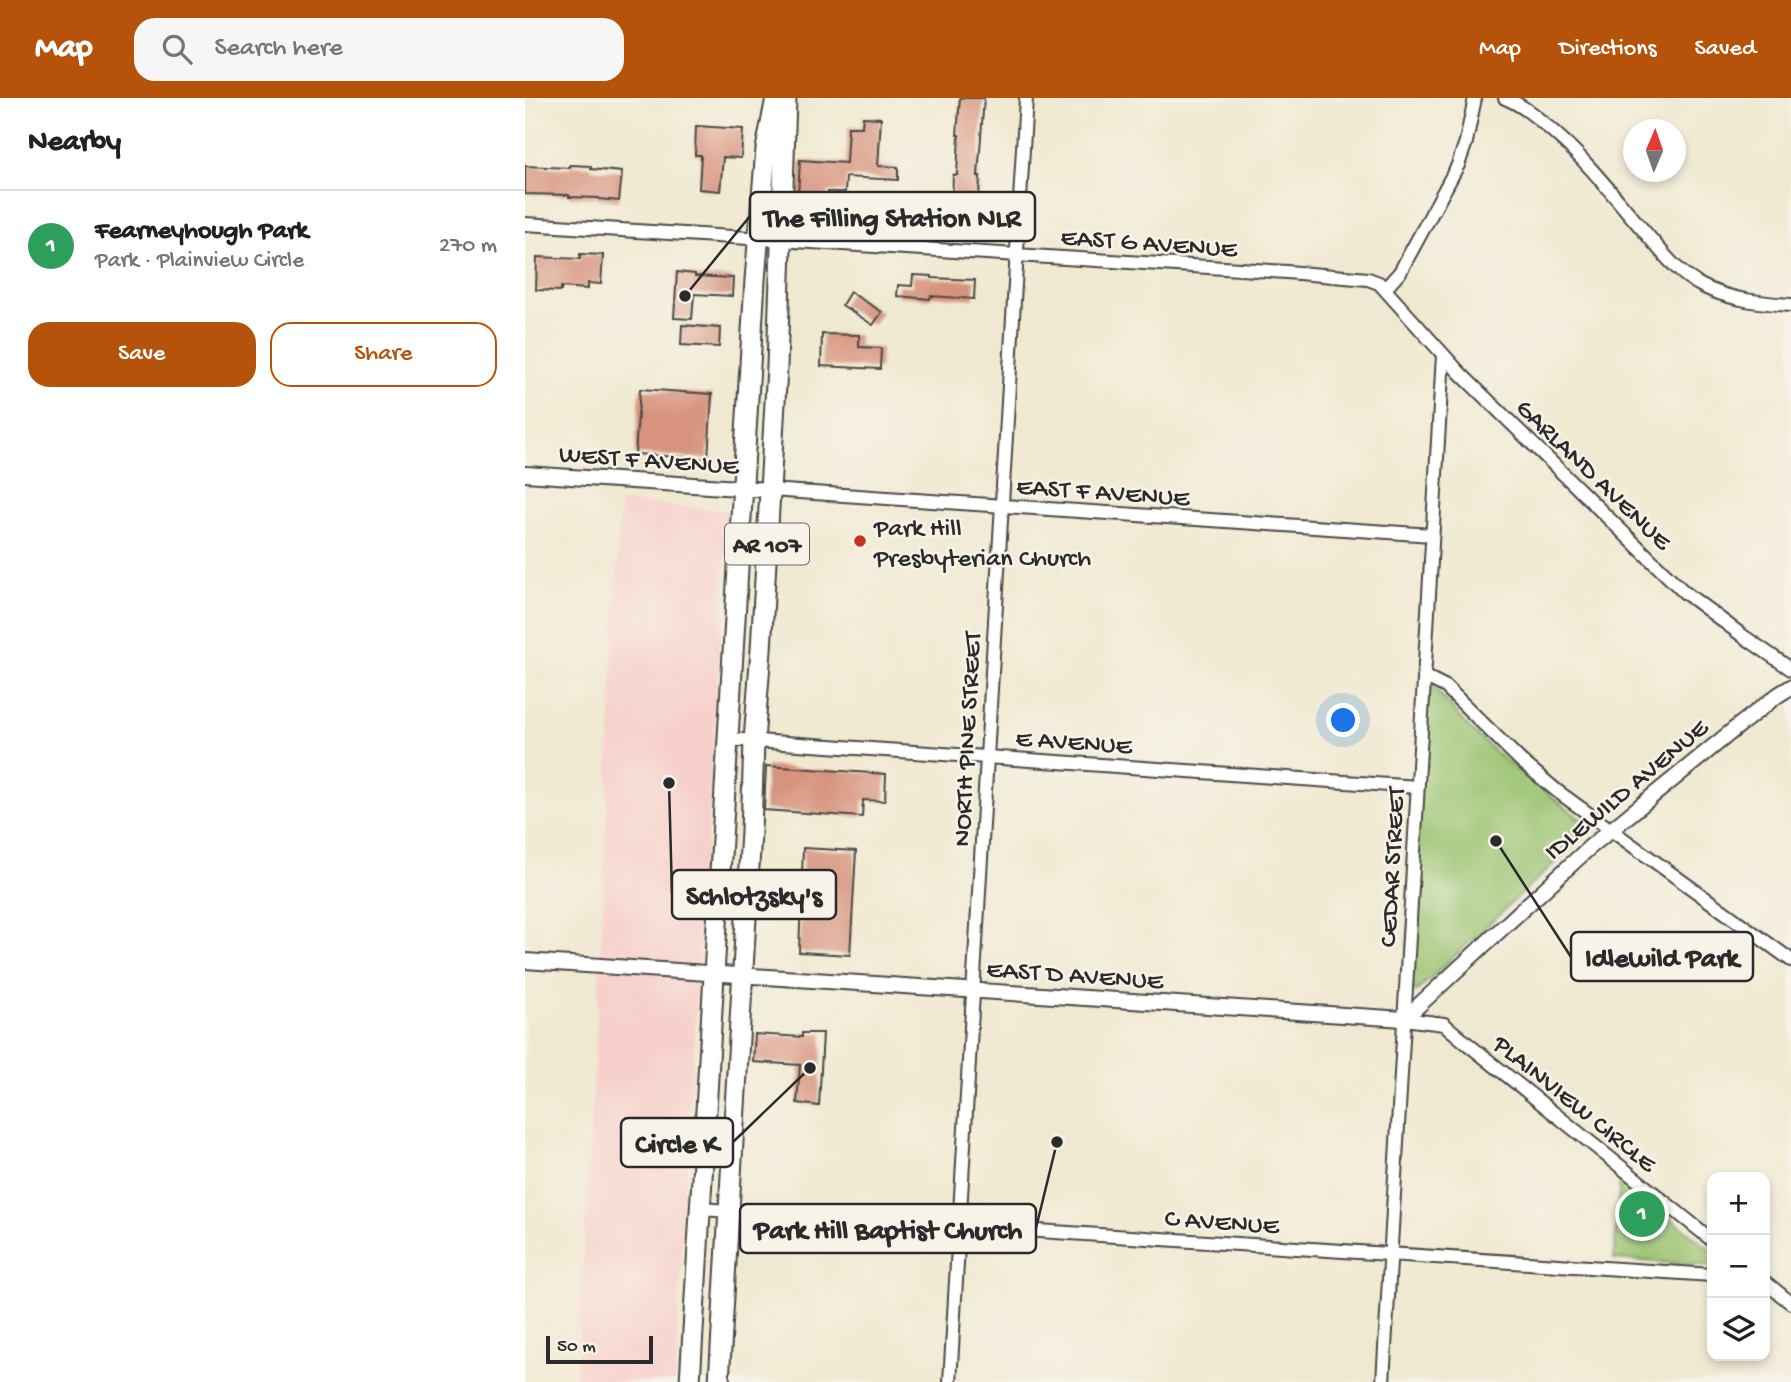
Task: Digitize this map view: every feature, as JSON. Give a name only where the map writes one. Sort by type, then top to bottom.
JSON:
[{"type":"main road","name":"AR 107","points":[[690,1382],[755,280],[766,149],[776,98]]},
{"type":"main road","name":"AR 107","points":[[719,1382],[777,368],[786,98]]},
{"type":"street","name":"NORTH PINE STREET","points":[[950,1382],[1026,98]]},
{"type":"street","points":[[1385,289],[1401,272],[1458,165],[1475,98]]},
{"type":"street","points":[[1505,98],[1514,101],[1539,119],[1566,142],[1666,257],[1689,278],[1718,293],[1748,301],[1791,305]]},
{"type":"street","name":"EAST G AVENUE","points":[[525,224],[1287,272],[1368,279],[1379,283],[1385,289]]},
{"type":"street","name":"GARLAND AVENUE","points":[[1385,289],[1443,355],[1684,592],[1791,669]]},
{"type":"street","name":"CEDAR STREET","points":[[1383,1382],[1443,355]]},
{"type":"street","name":"WEST F AVENUE","points":[[525,474],[770,491]]},
{"type":"street","name":"EAST F AVENUE","points":[[770,491],[1432,535]]},
{"type":"street","points":[[1424,676],[1445,687],[1520,760],[1557,791],[1791,960]]},
{"type":"street","name":"IDLEWILD AVENUE","points":[[1404,1019],[1552,881],[1611,830],[1742,723],[1791,687]]},
{"type":"street","name":"E AVENUE","points":[[727,739],[1418,787]]},
{"type":"street","name":"EAST D AVENUE","points":[[525,961],[1404,1019]]},
{"type":"street","name":"PLAINVIEW CIRCLE","points":[[1404,1019],[1437,1022],[1449,1027],[1707,1236]]},
{"type":"street","name":"C AVENUE","points":[[700,1209],[1707,1275]]},
{"type":"street","points":[[1770,1286],[1791,1303]]},
{"type":"shaded area","points":[[620,502],[728,511],[675,1382],[576,1382],[601,946]]},
{"type":"green space","points":[[1424,676],[1468,727],[1501,757],[1592,828],[1417,991],[1412,992],[1406,985]]},
{"type":"green space","points":[[1620,1178],[1707,1247],[1707,1266],[1614,1259]]},
{"type":"building","points":[[960,98],[984,98],[979,196],[975,195],[975,224],[951,227],[953,175],[957,175]]},
{"type":"building","points":[[863,117],[881,118],[878,166],[898,167],[898,180],[846,177],[845,192],[828,192],[827,218],[797,216],[800,160],[846,163],[848,127],[862,127]]},
{"type":"building","points":[[696,126],[743,129],[741,158],[723,157],[720,191],[699,189],[701,155],[695,155]]},
{"type":"building","points":[[570,165],[622,172],[619,201],[569,195],[525,194],[525,166],[570,168]]},
{"type":"building","points":[[580,254],[603,255],[601,284],[588,283],[588,289],[561,287],[561,291],[536,290],[537,257],[580,259]]},
{"type":"building","points":[[677,272],[733,278],[732,296],[694,294],[692,319],[674,318]]},
{"type":"building","points":[[913,275],[975,280],[974,299],[897,296],[898,285],[912,286]]},
{"type":"building","points":[[850,292],[882,312],[873,325],[842,305]]},
{"type":"building","points":[[682,325],[720,328],[719,347],[681,345]]},
{"type":"building","points":[[822,334],[859,335],[859,347],[881,348],[880,369],[821,366]]},
{"type":"building","points":[[640,389],[712,394],[708,459],[635,454]]},
{"type":"building","points":[[766,766],[886,774],[885,801],[863,800],[862,817],[764,810]]},
{"type":"building","points":[[803,848],[856,851],[850,955],[799,952]]},
{"type":"building","points":[[802,1033],[823,1033],[819,1106],[797,1103],[800,1065],[753,1062],[755,1034],[802,1037]]},
{"type":"place","name":"The Filling Station NLR","points":[[685,296]]},
{"type":"place","name":"Park Hill Presbyterian Church","points":[[860,541]]},
{"type":"place","name":"Schlotzsky's","points":[[669,783]]},
{"type":"place","name":"Idlewild Park","points":[[1496,841]]},
{"type":"place","name":"Circle K","points":[[810,1068]]},
{"type":"place","name":"Park Hill Baptist Church","points":[[1057,1142]]},
{"type":"place","name":"Fearneyhough Park","points":[[1642,1214]]}]
